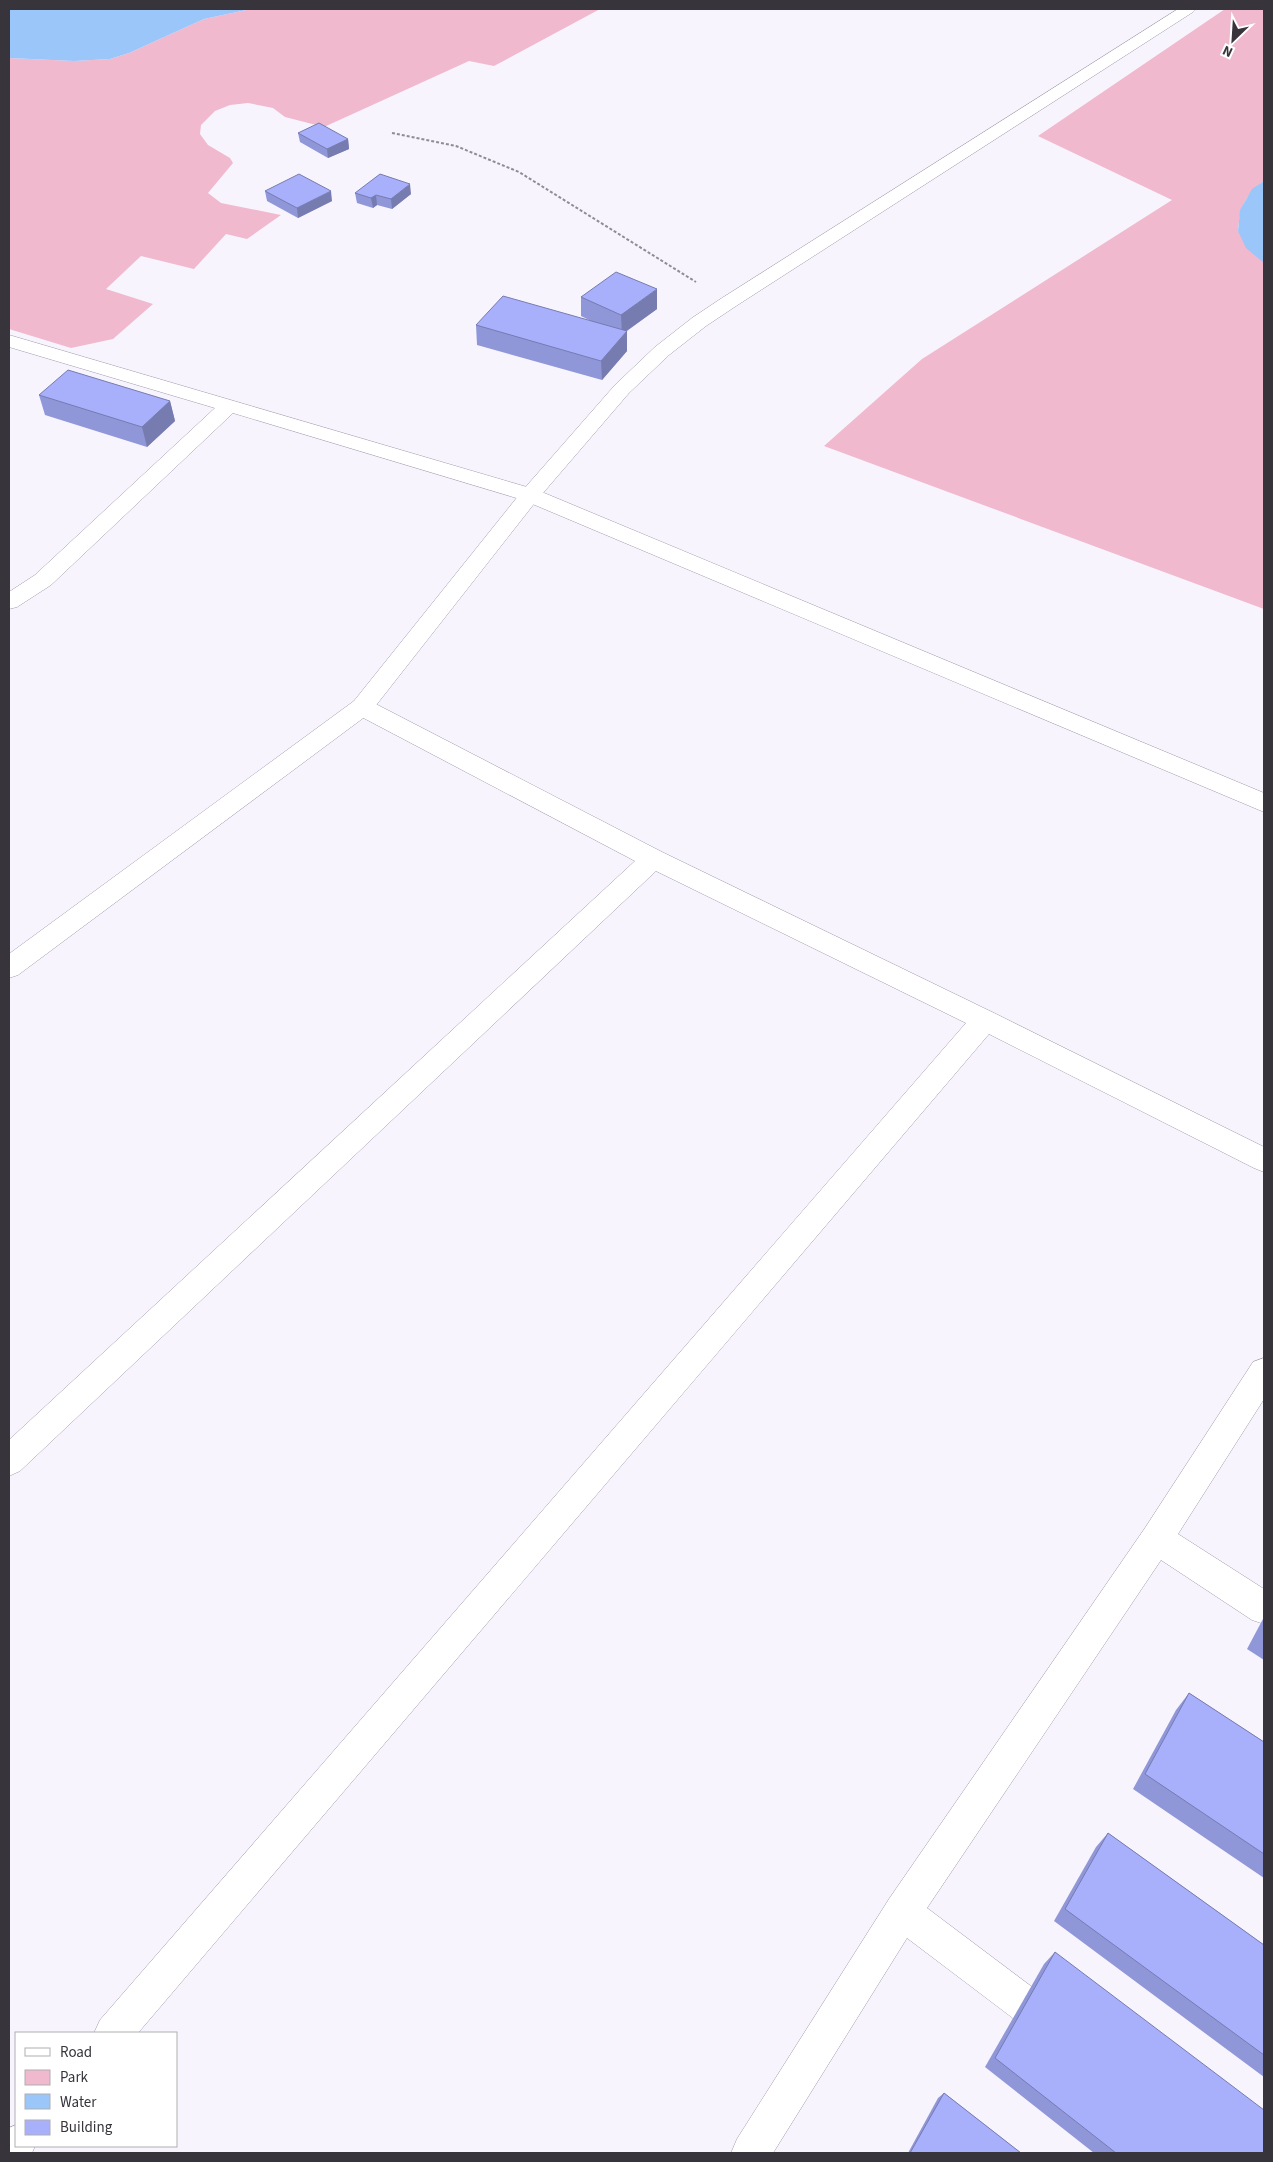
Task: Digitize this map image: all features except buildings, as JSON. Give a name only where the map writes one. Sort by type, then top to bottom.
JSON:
[{"type":"street","points":[[9,968],[362,707],[530,495],[622,389],[662,350],[729,302],[1188,9]]},
{"type":"street","points":[[9,341],[530,495],[1264,803]]},
{"type":"street","points":[[9,602],[43,580],[229,406]]},
{"type":"street","points":[[362,707],[653,859],[985,1020],[1264,1160]]},
{"type":"street","points":[[9,1461],[653,859]]},
{"type":"street","points":[[114,2032],[985,1020]]},
{"type":"street","points":[[751,2153],[902,1912],[1157,1539],[1264,1372]]},
{"type":"street","points":[[1157,1539],[1264,1608]]},
{"type":"street","points":[[902,1912],[1078,2045]]},
{"type":"path","points":[[392,133],[456,146],[519,172],[729,302]]},
{"type":"green space","points":[[251,9],[600,9],[494,66],[469,61],[324,127],[285,117],[273,108],[248,103],[230,105],[215,111],[201,125],[200,134],[208,145],[230,158],[233,163],[208,193],[221,203],[281,215],[247,239],[226,234],[194,269],[141,256],[106,289],[153,304],[113,339],[71,348],[9,329],[9,58],[74,61],[110,59],[129,53],[204,19]]},
{"type":"green space","points":[[1225,9],[1264,9],[1264,181],[1252,191],[1244,203],[1238,231],[1264,263],[1264,609],[824,446],[922,359],[1172,200],[1038,136]]},
{"type":"water","points":[[9,9],[251,9],[204,19],[129,53],[110,59],[74,61],[9,58]]},
{"type":"water","points":[[1264,181],[1264,263],[1246,248],[1238,231],[1240,210],[1252,189]]}]
